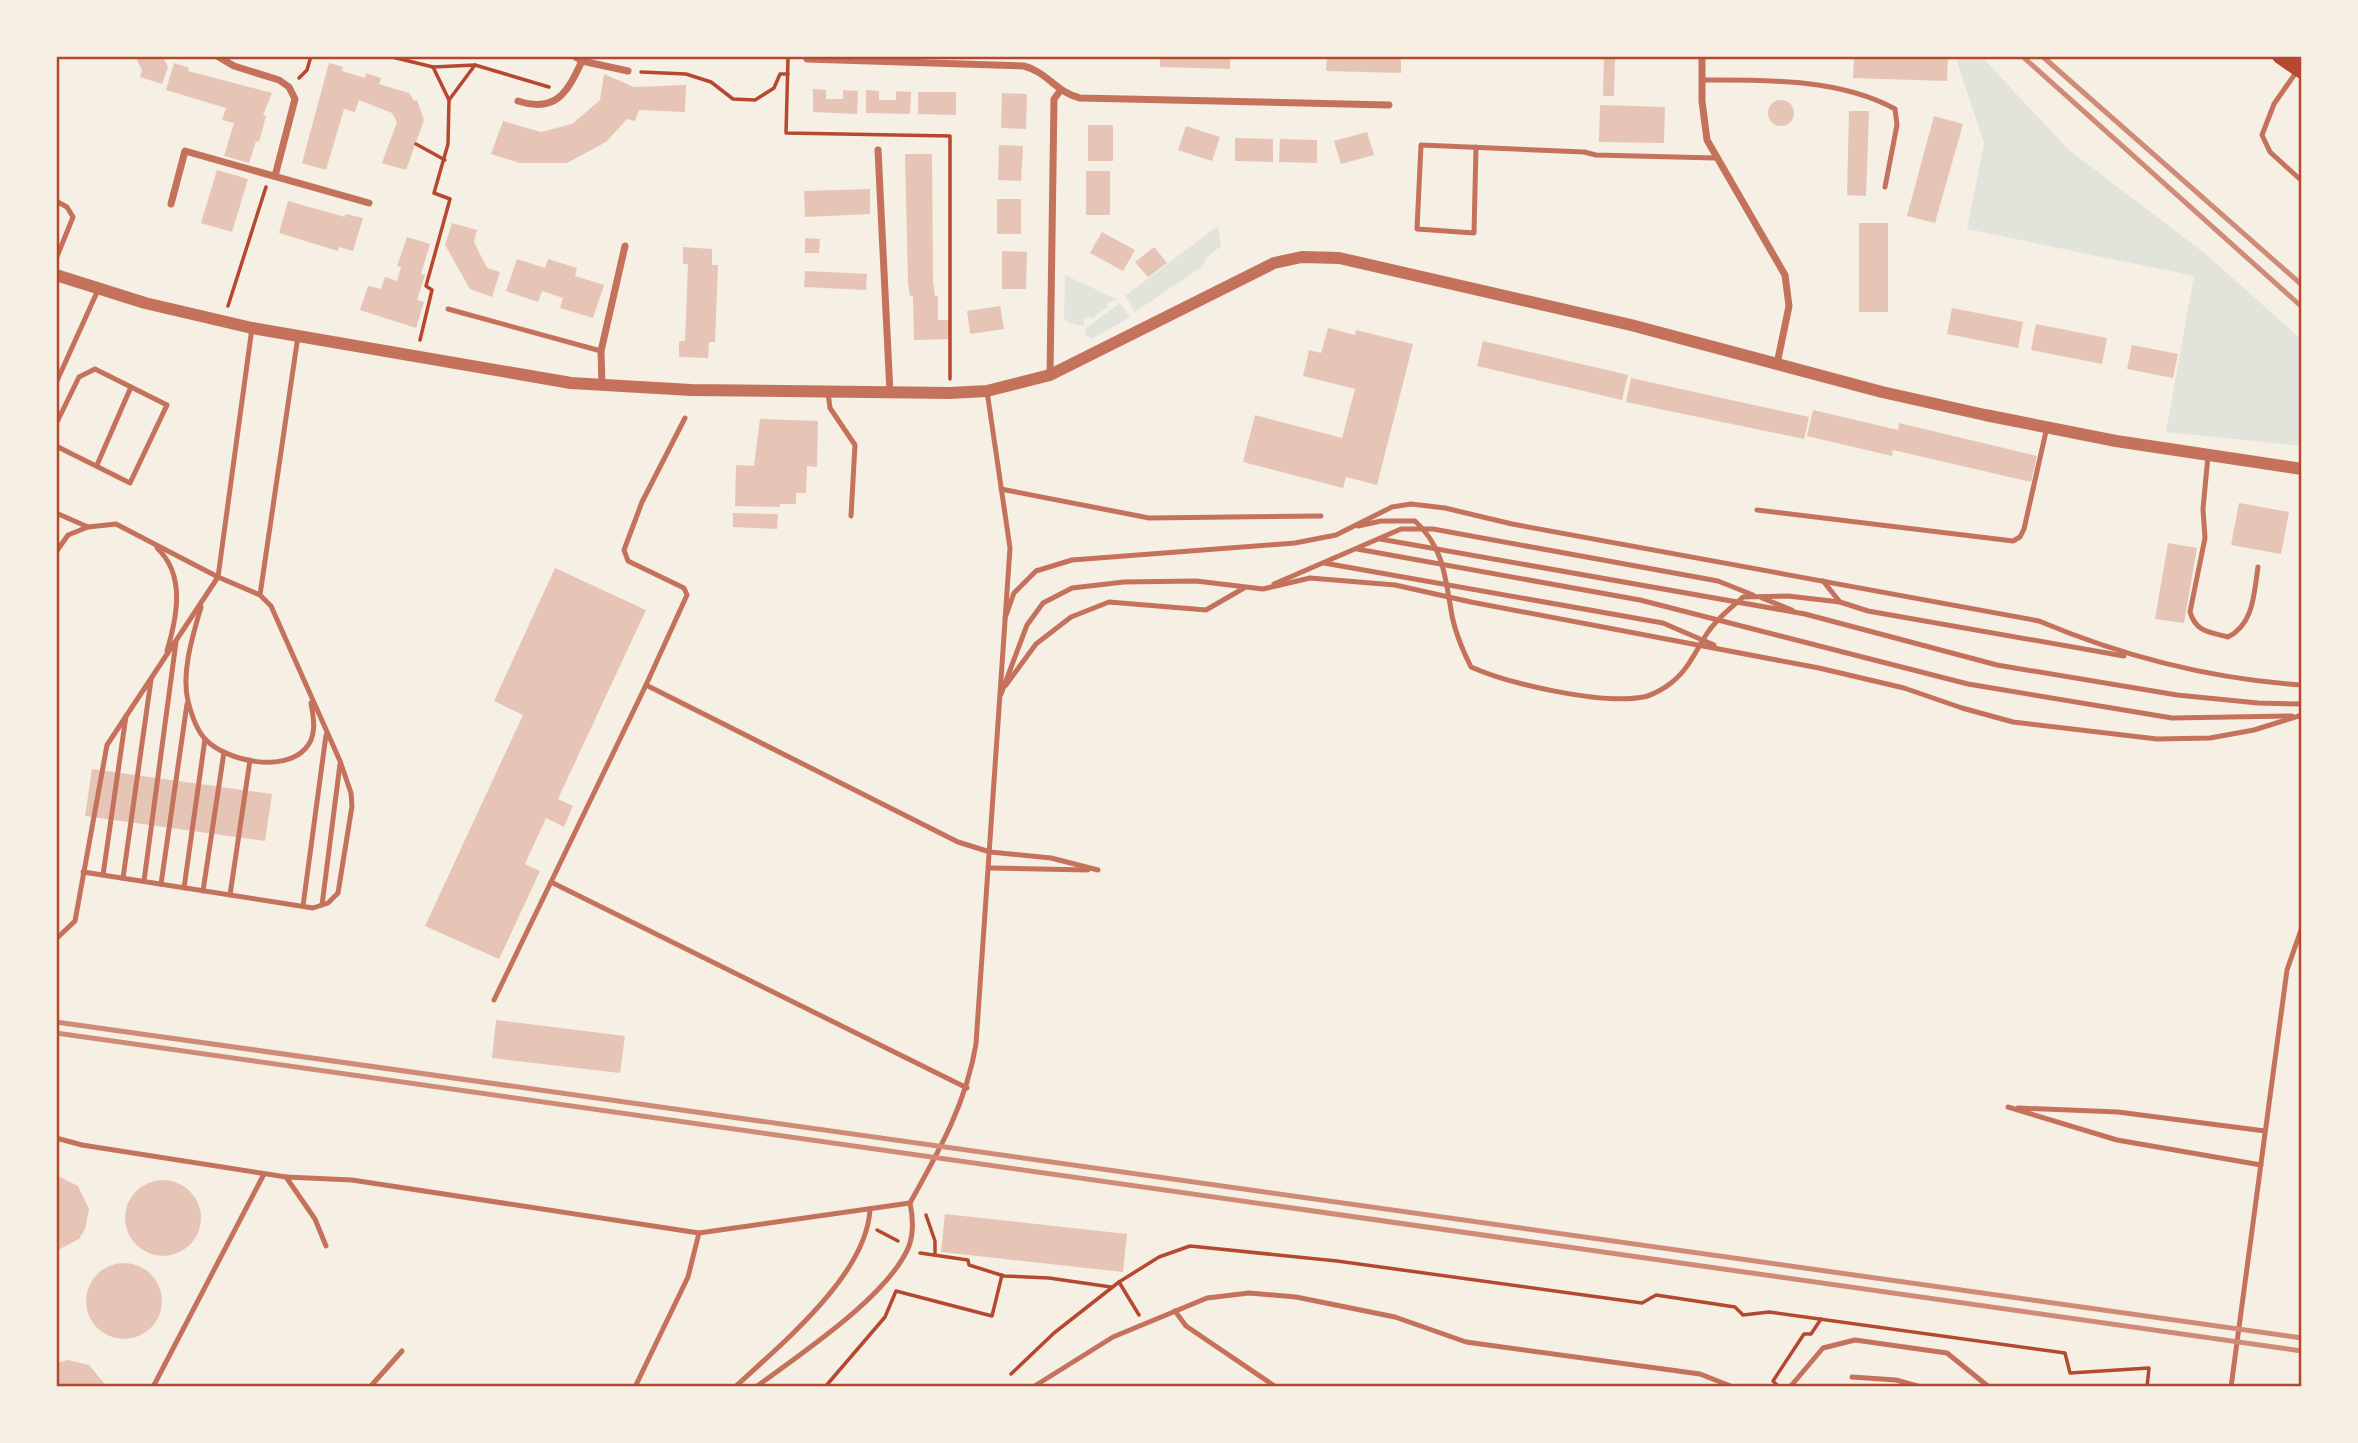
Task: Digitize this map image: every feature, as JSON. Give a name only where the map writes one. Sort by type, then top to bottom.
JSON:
[{"type":"main road","points":[[2280,56],[2300,70]]},
{"type":"street","points":[[217,56],[234,66],[279,80],[289,87],[295,99],[272,176]]},
{"type":"street","points":[[1702,56],[1704,127],[1715,158],[1785,275],[1789,306],[1777,363]]},
{"type":"street","points":[[518,101],[537,107],[565,93],[578,58],[628,71]]},
{"type":"street","points":[[807,60],[1024,66],[1035,69],[1060,91],[1080,98],[1389,106]]},
{"type":"street","points":[[1050,375],[1054,99],[1060,91]]},
{"type":"street","points":[[878,150],[890,393]]},
{"type":"street","points":[[171,204],[186,151],[369,203]]},
{"type":"street","points":[[602,387],[601,351],[625,246]]},
{"type":"street","points":[[56,275],[98,290],[252,328],[416,358],[602,387],[950,393],[988,391],[1050,375],[1274,263],[1322,256],[1490,292],[1777,363],[1882,392],[2047,427],[2208,456],[2302,469]]},
{"type":"lane","points":[[2300,70],[2274,104],[2262,135],[2270,152],[2302,181]]},
{"type":"lane","points":[[1702,80],[1761,80],[1823,87],[1879,100],[1895,109],[1897,125],[1885,187]]},
{"type":"lane","points":[[1476,147],[1474,233],[1417,229],[1421,145],[1476,147],[1715,158]]},
{"type":"lane","points":[[56,201],[67,207],[73,220],[56,259]]},
{"type":"lane","points":[[56,383],[98,290]]},
{"type":"lane","points":[[448,309],[601,351]]},
{"type":"lane","points":[[56,939],[75,920],[107,745],[218,577],[252,328]]},
{"type":"lane","points":[[260,594],[298,336]]},
{"type":"lane","points":[[56,424],[79,377],[95,369],[167,405],[130,483],[56,446]]},
{"type":"lane","points":[[97,466],[131,387]]},
{"type":"lane","points":[[757,1387],[850,1315],[878,1286],[908,1247],[913,1217],[910,1203],[953,1125],[967,1088],[976,1044],[1010,548],[988,391]]},
{"type":"lane","points":[[828,392],[830,408],[855,445],[851,516]]},
{"type":"lane","points":[[494,999],[687,595],[684,588],[628,561],[624,550],[642,502],[685,418]]},
{"type":"lane","points":[[1757,510],[2013,541],[2020,537],[2026,522],[2047,427]]},
{"type":"lane","points":[[2208,456],[2203,509],[2205,538],[2190,612],[2193,624],[2200,629],[2228,637],[2242,630],[2251,610],[2258,567]]},
{"type":"lane","points":[[1001,489],[1149,518],[1321,516]]},
{"type":"lane","points":[[1005,618],[1014,593],[1036,571],[1072,559],[1295,543],[1336,535],[1392,507],[1411,504],[1445,508],[1512,524],[2039,621],[2097,645],[2149,660]]},
{"type":"lane","points":[[56,513],[88,527]]},
{"type":"lane","points":[[1352,528],[1393,521],[1415,522],[1423,529],[1443,563],[1460,644],[1471,667],[1500,680],[1606,697],[1644,697],[1671,683],[1693,659],[1720,619],[1743,597],[1788,596],[1840,602],[1881,613],[2268,683],[2302,685]]},
{"type":"lane","points":[[56,552],[68,535],[88,527],[117,524],[218,577],[260,594],[279,621],[326,735],[340,761],[352,806],[338,893],[322,905],[303,906],[83,872]]},
{"type":"lane","points":[[1264,589],[1401,529],[1423,529],[1718,581],[1805,614]]},
{"type":"lane","points":[[1380,539],[1805,614],[1997,665],[2177,695],[2258,703],[2302,704]]},
{"type":"lane","points":[[150,542],[164,555],[177,583],[174,627],[165,657]]},
{"type":"lane","points":[[1357,549],[1640,600],[1968,684],[2172,718],[2302,715]]},
{"type":"lane","points":[[1322,563],[1448,583],[1663,623],[1702,643]]},
{"type":"lane","points":[[1000,694],[1027,625],[1043,603],[1072,588],[1124,582],[1196,581],[1264,589],[1310,578],[1395,585],[1702,643],[1904,688],[2013,722],[2157,739],[2210,738],[2255,730],[2302,715]]},
{"type":"lane","points":[[1824,582],[1840,602]]},
{"type":"lane","points":[[1000,694],[1036,644],[1071,617],[1109,602],[1206,610],[1245,587]]},
{"type":"lane","points":[[161,884],[188,700],[190,650],[203,600]]},
{"type":"lane","points":[[144,881],[177,639]]},
{"type":"lane","points":[[123,878],[151,678]]},
{"type":"lane","points":[[646,685],[958,842],[990,852],[1051,858],[1098,870],[989,868]]},
{"type":"lane","points":[[205,739],[224,752],[250,760],[295,758],[305,749],[314,731],[309,690]]},
{"type":"lane","points":[[184,888],[205,739],[188,700]]},
{"type":"lane","points":[[103,875],[127,714]]},
{"type":"lane","points":[[303,906],[326,735]]},
{"type":"lane","points":[[203,891],[224,752]]},
{"type":"lane","points":[[230,895],[250,760]]},
{"type":"lane","points":[[322,905],[340,761]]},
{"type":"lane","points":[[551,883],[967,1088]]},
{"type":"lane","points":[[2231,1387],[2287,970],[2302,927]]},
{"type":"lane","points":[[2261,1165],[2117,1140],[2008,1107],[2118,1112],[2265,1131]]},
{"type":"lane","points":[[56,1138],[82,1145],[264,1174],[352,1180],[699,1233],[910,1203]]},
{"type":"lane","points":[[153,1387],[264,1174]]},
{"type":"lane","points":[[286,1177],[314,1219],[326,1246]]},
{"type":"lane","points":[[735,1387],[821,1306],[869,1230],[870,1209]]},
{"type":"lane","points":[[635,1387],[688,1277],[699,1233]]},
{"type":"lane","points":[[1035,1385],[1113,1337],[1220,1295],[1296,1297],[1414,1322],[1430,1331],[1466,1342],[1700,1374],[1733,1387]]},
{"type":"lane","points":[[1175,1311],[1186,1326],[1276,1387]]},
{"type":"lane","points":[[1790,1387],[1823,1348],[1855,1340],[1947,1353],[1989,1387]]},
{"type":"lane","points":[[370,1387],[401,1351]]},
{"type":"lane","points":[[1852,1377],[1896,1380],[1921,1387]]},
{"type":"lane","points":[[1035,1385],[1044,1387]]},
{"type":"path","points":[[289,87],[307,70],[311,56]]},
{"type":"path","points":[[388,56],[433,67],[475,65],[565,93]]},
{"type":"path","points":[[788,59],[786,133],[950,136],[950,393]]},
{"type":"path","points":[[449,100],[475,65]]},
{"type":"path","points":[[416,358],[432,290],[426,286],[450,199],[434,193],[445,160],[451,111],[449,100],[433,67]]},
{"type":"path","points":[[628,71],[686,74],[711,82],[733,99],[755,100],[774,88],[780,74],[788,74]]},
{"type":"path","points":[[416,144],[445,160]]},
{"type":"path","points":[[223,321],[272,176]]},
{"type":"path","points":[[924,1206],[935,1241],[934,1255]]},
{"type":"path","points":[[869,1230],[878,1230],[908,1247],[934,1255],[968,1260],[969,1265],[1002,1275],[1049,1278],[1111,1287]]},
{"type":"path","points":[[1011,1374],[1111,1287],[1175,1250],[1206,1247],[1337,1261],[1642,1303],[1656,1295],[1735,1307],[1743,1315],[1766,1312],[2066,1353],[2070,1373],[2149,1368],[2147,1387]]},
{"type":"path","points":[[825,1387],[885,1317],[896,1291],[992,1316],[1002,1275]]},
{"type":"path","points":[[1119,1282],[1139,1313],[1137,1326]]},
{"type":"path","points":[[1779,1387],[1773,1381],[1804,1335],[1811,1335],[1821,1319]]},
{"type":"shaded area","points":[[1955,56],[1981,56],[2068,149],[2208,256],[2302,340],[2302,446],[2166,432],[2194,276],[1967,229],[1984,143]]},
{"type":"shaded area","points":[[1218,226],[1221,246],[1207,257],[1203,266],[1135,312],[1125,296]]},
{"type":"shaded area","points":[[1065,275],[1118,300],[1106,303],[1108,307],[1091,319],[1088,316],[1083,320],[1085,323],[1082,326],[1068,323],[1064,318]]},
{"type":"shaded area","points":[[1120,303],[1130,317],[1092,339],[1085,336],[1086,328]]},
{"type":"building","points":[[135,56],[162,56],[168,67],[162,84],[140,77],[142,70]]},
{"type":"building","points":[[1160,56],[1230,56],[1230,69],[1160,67]]},
{"type":"building","points":[[1327,56],[1401,56],[1401,73],[1326,71]]},
{"type":"building","points":[[1604,56],[1615,56],[1614,96],[1603,96]]},
{"type":"building","points":[[1854,56],[1948,56],[1947,81],[1853,78]]},
{"type":"building","points":[[174,63],[189,68],[188,71],[272,93],[263,115],[266,116],[259,142],[256,141],[249,163],[224,156],[234,123],[222,120],[226,108],[166,90]]},
{"type":"building","points":[[329,63],[343,67],[342,71],[365,78],[366,73],[381,78],[379,84],[409,93],[414,101],[417,100],[424,120],[406,170],[382,163],[397,122],[392,113],[359,100],[355,112],[344,109],[326,170],[302,163]]},
{"type":"building","points":[[604,74],[634,87],[686,85],[685,112],[639,110],[635,121],[627,119],[606,142],[567,163],[520,163],[491,154],[503,121],[541,132],[572,124],[600,100]]},
{"type":"building","points":[[813,89],[826,90],[826,99],[843,99],[843,90],[858,91],[857,114],[813,112]]},
{"type":"building","points":[[866,90],[879,91],[879,100],[896,100],[896,91],[911,92],[910,114],[866,113]]},
{"type":"building","points":[[918,92],[956,92],[956,115],[918,114]]},
{"type":"building","points":[[1002,93],[1027,94],[1026,129],[1001,128]]},
{"type":"building","points":[[1781,100],[1790,104],[1794,113],[1790,122],[1781,126],[1772,122],[1768,113],[1772,104]]},
{"type":"building","points":[[1600,105],[1665,107],[1664,143],[1599,142]]},
{"type":"building","points":[[1849,111],[1869,111],[1866,196],[1847,195]]},
{"type":"building","points":[[1934,116],[1963,124],[1935,223],[1907,216]]},
{"type":"building","points":[[1088,125],[1113,125],[1113,161],[1088,161]]},
{"type":"building","points":[[1186,126],[1220,137],[1212,161],[1178,150]]},
{"type":"building","points":[[1367,132],[1374,155],[1341,164],[1334,141]]},
{"type":"building","points":[[1235,138],[1273,139],[1273,162],[1235,161]]},
{"type":"building","points":[[1280,139],[1317,140],[1317,163],[1279,162]]},
{"type":"building","points":[[999,145],[1023,146],[1021,181],[998,180]]},
{"type":"building","points":[[905,154],[932,154],[933,282],[935,296],[938,296],[938,320],[949,320],[949,339],[914,340],[913,296],[910,296],[908,282]]},
{"type":"building","points":[[217,170],[248,179],[232,232],[201,223]]},
{"type":"building","points":[[1086,171],[1110,171],[1110,215],[1086,215]]},
{"type":"building","points":[[870,189],[870,214],[805,217],[804,191]]},
{"type":"building","points":[[997,199],[1021,199],[1021,234],[997,234]]},
{"type":"building","points":[[288,201],[345,217],[346,214],[363,218],[353,251],[339,247],[338,251],[279,233]]},
{"type":"building","points":[[452,223],[477,230],[474,242],[487,268],[500,272],[492,297],[470,289],[445,245]]},
{"type":"building","points":[[1859,223],[1888,223],[1888,312],[1859,312]]},
{"type":"building","points":[[1102,232],[1135,250],[1123,271],[1090,253]]},
{"type":"building","points":[[407,237],[430,244],[421,274],[425,275],[417,300],[424,302],[416,328],[360,310],[368,286],[381,289],[385,277],[397,281],[401,267],[397,266]]},
{"type":"building","points":[[805,238],[820,239],[819,253],[805,253]]},
{"type":"building","points":[[683,247],[712,249],[712,265],[718,265],[715,342],[709,342],[708,358],[679,357],[679,341],[685,341],[688,264],[683,264]]},
{"type":"building","points":[[1154,247],[1167,263],[1148,277],[1135,262]]},
{"type":"building","points":[[1002,251],[1027,252],[1026,289],[1002,289]]},
{"type":"building","points":[[517,259],[545,268],[548,259],[577,268],[575,276],[604,285],[593,318],[560,308],[563,298],[542,291],[538,302],[506,291]]},
{"type":"building","points":[[805,271],[867,274],[866,290],[804,287]]},
{"type":"building","points":[[1000,306],[1004,329],[970,334],[967,311]]},
{"type":"building","points":[[1952,308],[2023,322],[2018,348],[1947,334]]},
{"type":"building","points":[[2036,324],[2107,338],[2102,364],[2031,350]]},
{"type":"building","points":[[1328,328],[1355,335],[1356,330],[1413,344],[1377,485],[1346,477],[1343,488],[1243,462],[1255,415],[1342,438],[1355,389],[1303,376],[1309,350],[1321,353]]},
{"type":"building","points":[[1483,341],[1628,375],[1622,400],[1477,366]]},
{"type":"building","points":[[2132,345],[2178,354],[2173,378],[2127,369]]},
{"type":"building","points":[[1631,378],[1809,417],[1804,439],[1626,402]]},
{"type":"building","points":[[1813,410],[1898,430],[1899,423],[2037,456],[2031,482],[1893,450],[1892,456],[1807,436]]},
{"type":"building","points":[[760,419],[818,421],[817,467],[807,466],[806,493],[796,493],[796,504],[780,504],[780,507],[735,506],[736,465],[754,466]]},
{"type":"building","points":[[2239,503],[2289,512],[2281,554],[2231,545]]},
{"type":"building","points":[[733,513],[778,514],[777,529],[733,527]]},
{"type":"building","points":[[2168,543],[2197,548],[2184,623],[2155,619]]},
{"type":"building","points":[[555,568],[646,610],[558,799],[573,806],[564,827],[546,818],[525,864],[540,871],[499,959],[425,926],[523,715],[494,701]]},
{"type":"building","points":[[92,769],[272,794],[265,841],[85,816]]},
{"type":"building","points":[[496,1020],[625,1036],[620,1073],[492,1058]]},
{"type":"building","points":[[56,1175],[78,1186],[89,1209],[85,1229],[79,1239],[56,1251]]},
{"type":"building","points":[[156,1180],[170,1180],[184,1186],[195,1197],[201,1218],[198,1233],[190,1245],[170,1256],[156,1256],[142,1250],[131,1239],[125,1225],[125,1211],[131,1197],[142,1186]]},
{"type":"building","points":[[945,1214],[1127,1234],[1123,1272],[941,1252]]},
{"type":"building","points":[[124,1263],[139,1266],[151,1274],[159,1286],[162,1301],[159,1316],[151,1328],[139,1336],[124,1339],[109,1336],[97,1328],[89,1316],[86,1301],[89,1286],[97,1274],[109,1266]]},
{"type":"building","points":[[68,1360],[89,1365],[107,1387],[56,1387],[56,1363]]},
{"type":"railway","points":[[2022,56],[2302,307]]},
{"type":"railway","points":[[2042,56],[2302,285]]},
{"type":"railway","points":[[56,1022],[2302,1338]]},
{"type":"railway","points":[[56,1033],[2302,1351]]}]
